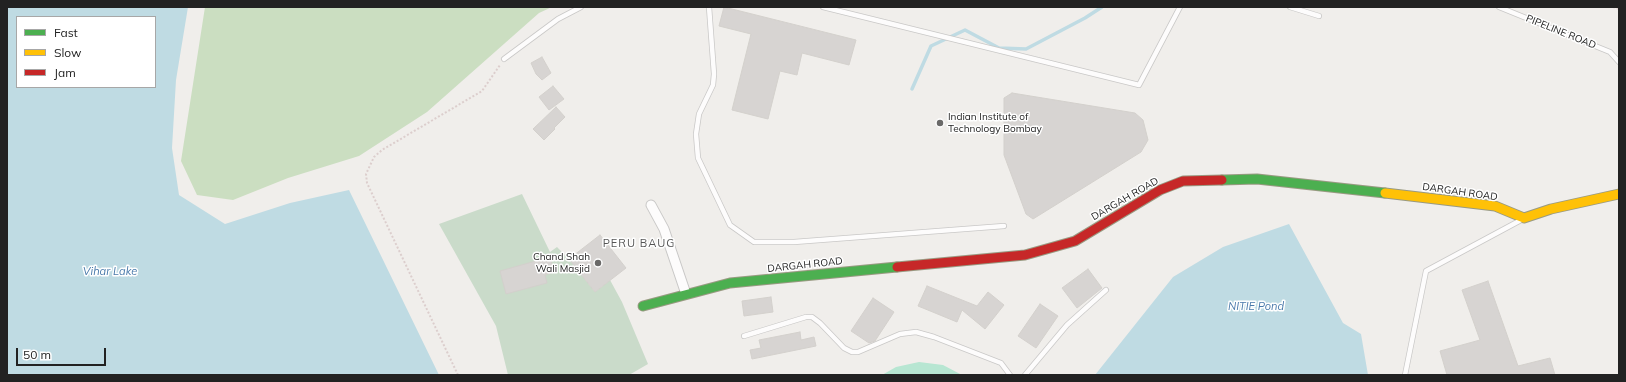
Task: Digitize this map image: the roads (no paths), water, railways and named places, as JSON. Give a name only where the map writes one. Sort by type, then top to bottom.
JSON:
[{"type":"street","name":"DARGAH ROAD","points":[[643,306],[730,283],[1025,255],[1075,241],[1160,190],[1183,182],[1257,179],[1495,206],[1524,218]]},
{"type":"street","points":[[1524,218],[1619,194]]},
{"type":"street","points":[[651,205],[664,229],[686,294]]},
{"type":"lane","points":[[504,59],[558,19],[581,7]]},
{"type":"lane","points":[[708,7],[714,74],[713,85],[699,114],[696,134],[698,158],[730,225],[754,242],[794,242],[1004,226]]},
{"type":"lane","points":[[823,7],[1139,85],[1180,7]]},
{"type":"lane","points":[[1290,7],[1319,16]]},
{"type":"lane","name":"PIPELINE ROAD","points":[[1499,7],[1610,52],[1619,62]]},
{"type":"lane","points":[[1404,375],[1426,271],[1524,218]]},
{"type":"lane","points":[[1025,375],[1067,325],[1106,290]]},
{"type":"lane","points":[[744,336],[806,317],[812,317],[820,323],[844,348],[852,352],[858,352],[900,334],[916,332],[934,336],[1001,363],[1010,375]]},
{"type":"water","name":"Vihar Lake","points":[[7,7],[188,7],[176,80],[172,148],[179,195],[225,224],[290,203],[349,190],[439,375],[7,375]]},
{"type":"water","name":"NITIE Pond","points":[[1289,224],[1343,323],[1361,334],[1368,375],[1095,375],[1173,277],[1223,247]]},
{"type":"waterway","points":[[912,89],[931,46],[965,30],[999,48],[1026,49],[1085,18],[1102,7]]},
{"type":"place","name":"Indian Institute of Technology Bombay","points":[[940,123]]},
{"type":"place","name":"Chand Shah Wali Masjid","points":[[598,263]]},
{"type":"district","name":"PERU BAUG","points":[[639,244]]}]
